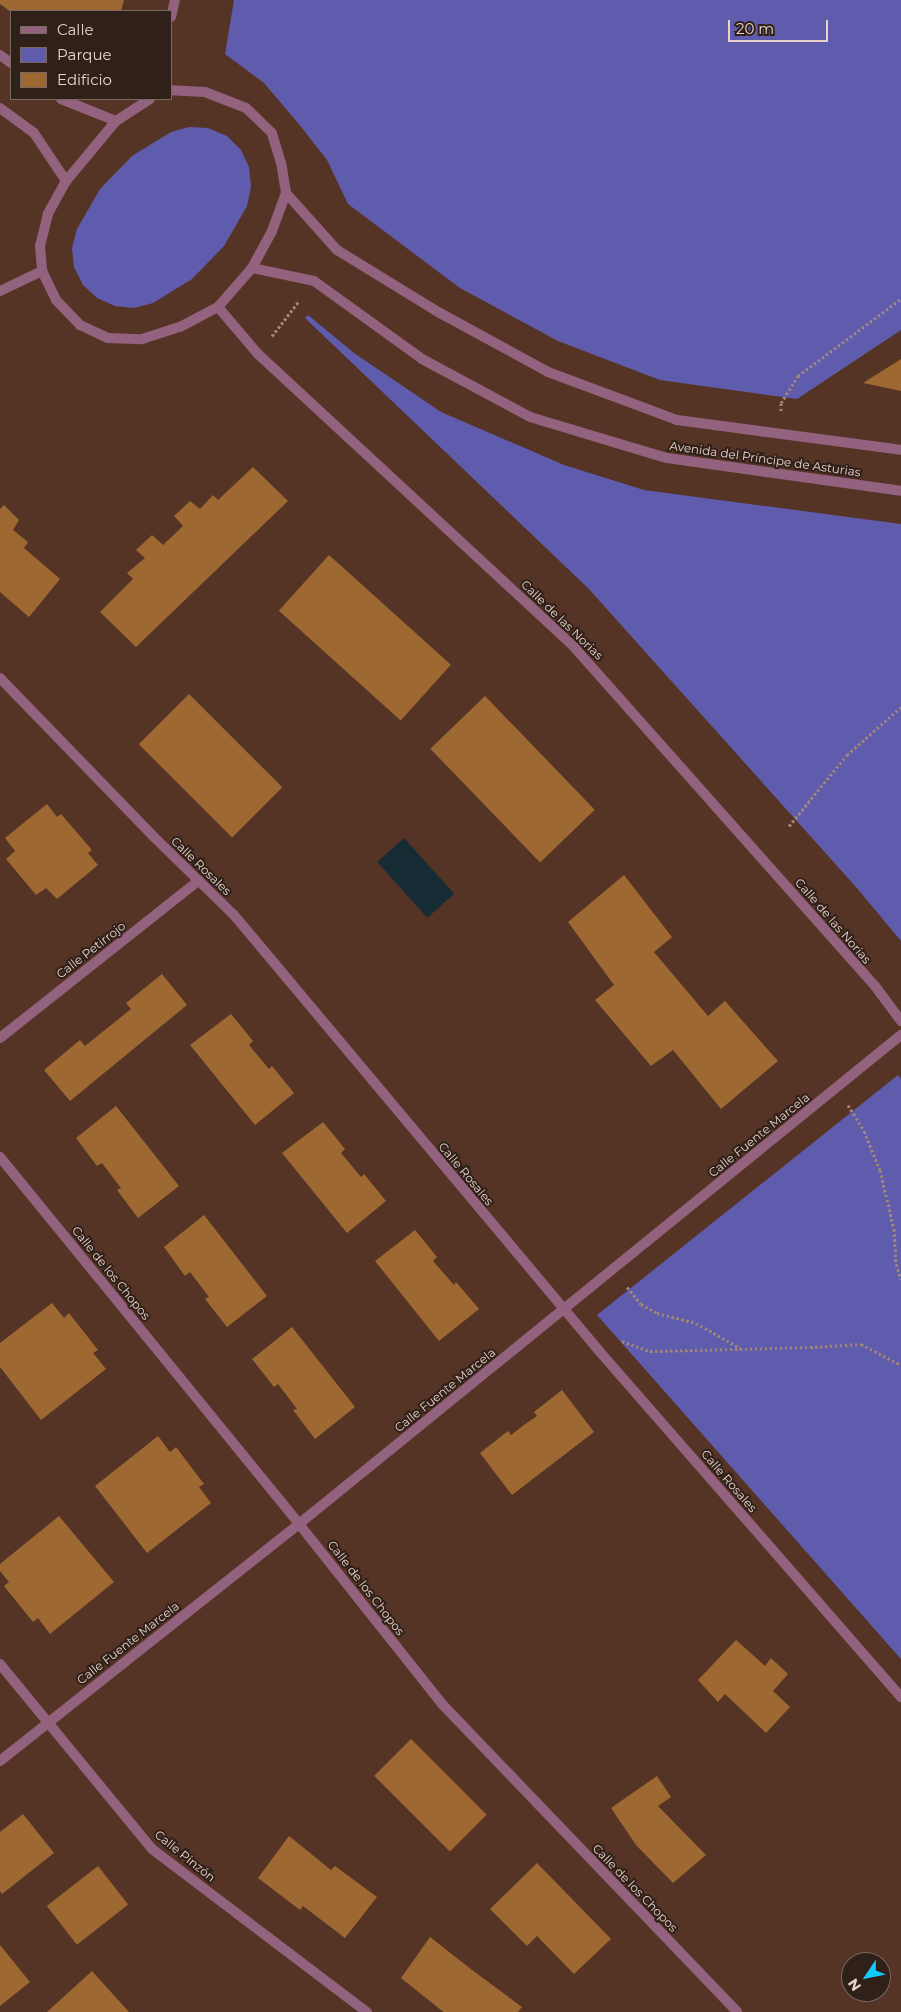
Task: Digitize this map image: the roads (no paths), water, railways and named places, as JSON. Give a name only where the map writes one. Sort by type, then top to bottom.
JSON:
[{"type":"street","points":[[172,13],[175,0]]},
{"type":"street","points":[[148,100],[116,121],[66,181],[48,214],[40,246],[42,271],[56,300],[80,325],[108,338],[142,340],[180,328],[218,307],[252,268],[272,231],[286,193],[282,163],[272,133],[246,108],[205,92],[172,90]]},
{"type":"street","points":[[64,100],[116,121]]},
{"type":"street","points":[[0,108],[34,133],[66,181]]},
{"type":"street","points":[[286,193],[337,250],[440,313],[548,372],[677,420],[901,450]]},
{"type":"street","name":"Avenida del Príncipe de Asturias","points":[[252,268],[314,281],[422,359],[530,417],[667,458],[901,491]]},
{"type":"street","points":[[0,291],[42,271]]},
{"type":"street","name":"Calle de las Norias","points":[[218,307],[258,354],[574,647],[874,986],[901,1021]]},
{"type":"street","name":"Calle Rosales","points":[[0,678],[198,881],[234,915],[564,1310],[901,1697]]},
{"type":"street","name":"Calle Petirrojo","points":[[0,1038],[198,881]]},
{"type":"street","name":"Calle Fuente Marcela","points":[[0,1761],[300,1524],[901,1035]]},
{"type":"street","name":"Calle de los Chopos","points":[[0,1157],[300,1524],[443,1705],[737,2012]]},
{"type":"street","name":"Calle Pinzón","points":[[0,1664],[152,1849],[367,2012]]},
{"type":"water","points":[[404,838],[454,894],[427,918],[377,862]]}]
